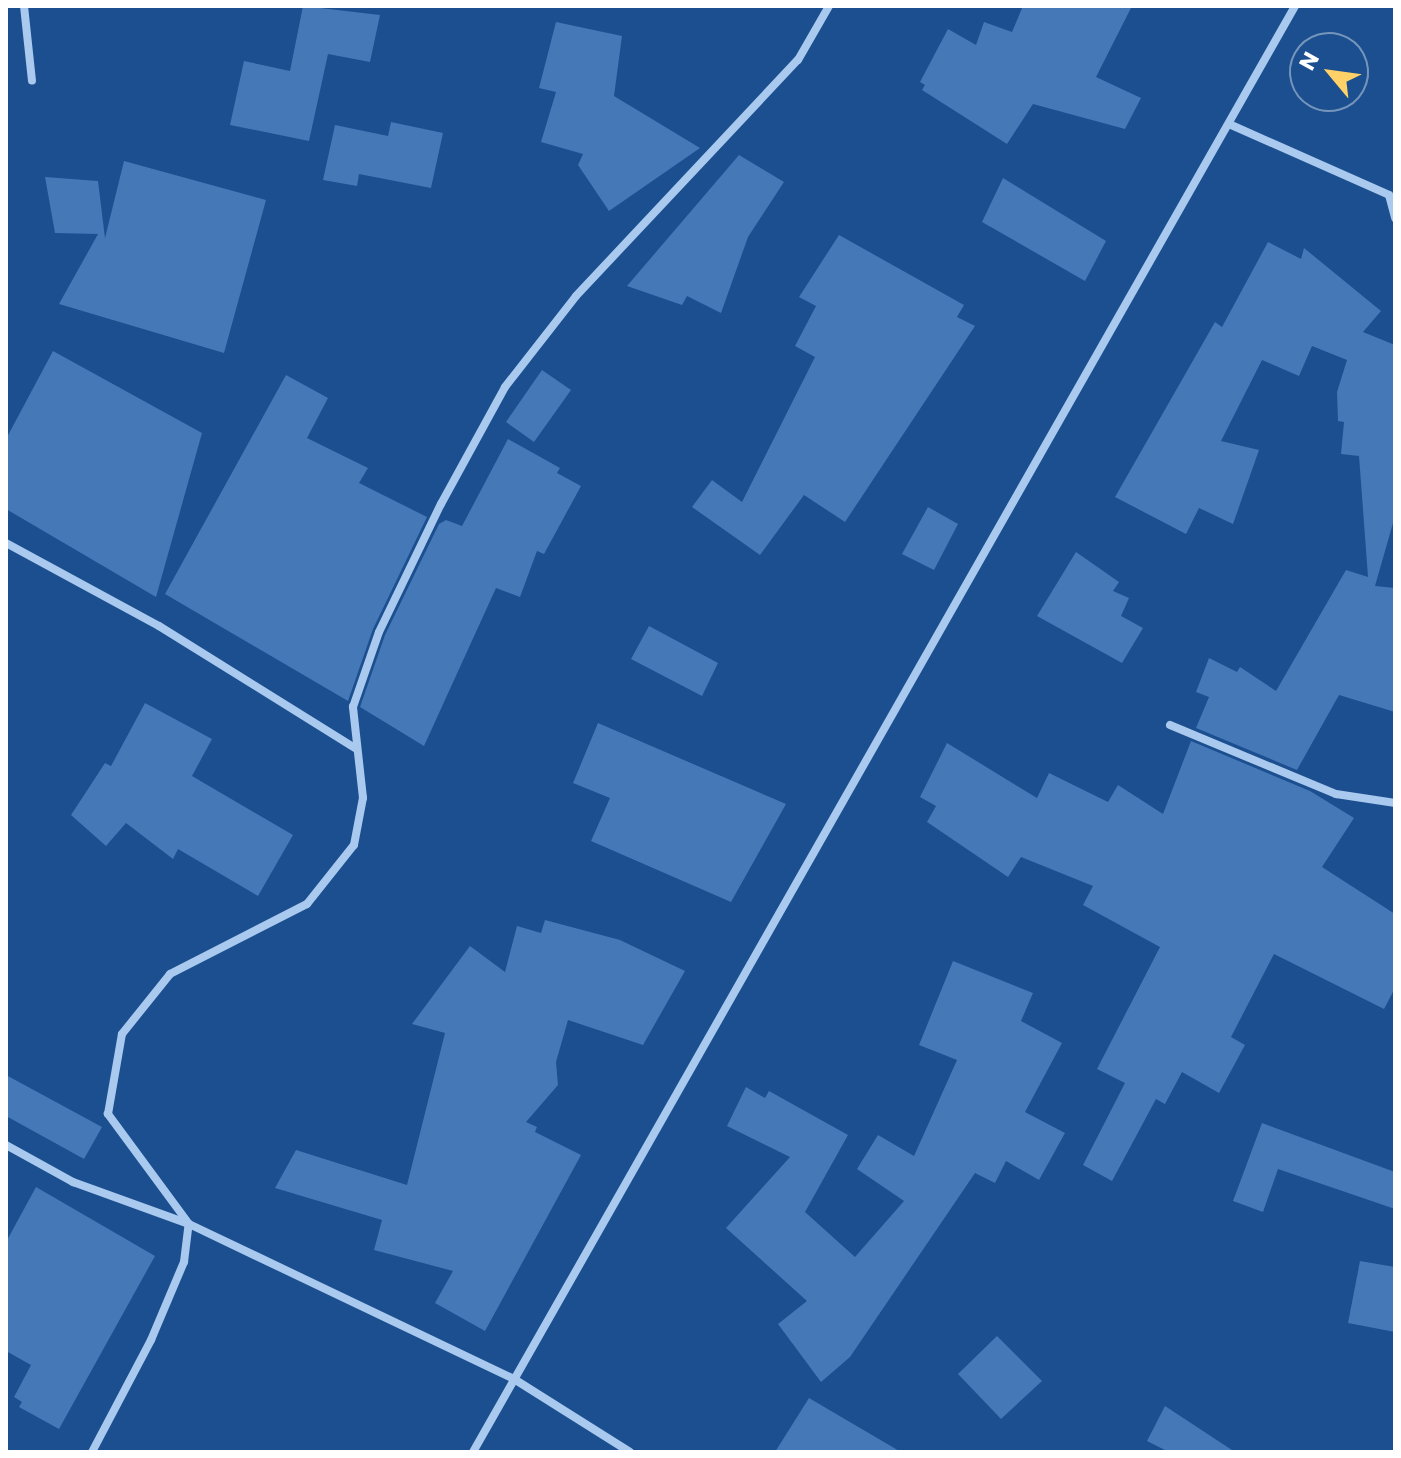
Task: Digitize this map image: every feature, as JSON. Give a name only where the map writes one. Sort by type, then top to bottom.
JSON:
[{"type":"street","points":[[24,6],[32,81]]},
{"type":"street","points":[[92,1452],[151,1340],[184,1262],[189,1224],[108,1114],[122,1034],[170,974],[307,904],[354,845],[363,798],[355,748],[353,707],[379,632],[441,504],[505,387],[576,296],[798,60],[829,6]]},
{"type":"street","points":[[473,1452],[1295,6]]},
{"type":"street","points":[[1229,124],[1389,195],[1395,218]]},
{"type":"street","points":[[6,543],[159,626],[355,748]]},
{"type":"street","points":[[1170,725],[1336,794],[1395,803]]},
{"type":"street","points":[[6,1145],[73,1182],[189,1224],[514,1379],[630,1452]]},
{"type":"building","points":[[303,6],[380,15],[370,62],[328,54],[309,141],[230,125],[244,61],[290,71]]},
{"type":"building","points":[[1023,6],[1132,6],[1096,77],[1141,98],[1125,129],[1033,104],[1007,144],[922,90],[925,85],[920,82],[948,29],[976,45],[984,22],[1012,32]]},
{"type":"building","points":[[556,22],[622,36],[614,96],[700,148],[609,211],[578,165],[583,154],[541,142],[556,92],[539,88]]},
{"type":"building","points":[[391,122],[443,133],[431,188],[359,174],[357,186],[323,180],[335,125],[388,136]]},
{"type":"building","points":[[739,155],[784,182],[748,237],[721,313],[687,296],[682,305],[627,286]]},
{"type":"building","points":[[124,161],[266,200],[224,353],[59,304],[98,234],[55,233],[45,177],[98,181],[105,238]]},
{"type":"building","points":[[1003,178],[1106,241],[1085,281],[982,222]]},
{"type":"building","points":[[839,235],[964,305],[957,317],[975,326],[845,522],[804,495],[760,555],[692,507],[712,480],[742,502],[815,357],[795,346],[816,306],[799,297]]},
{"type":"building","points":[[1268,242],[1301,259],[1304,248],[1381,311],[1363,332],[1395,345],[1395,516],[1375,586],[1395,588],[1395,712],[1339,695],[1297,770],[1196,728],[1209,697],[1196,692],[1209,658],[1237,672],[1240,667],[1276,691],[1346,570],[1368,577],[1359,456],[1341,454],[1344,422],[1338,421],[1337,392],[1347,360],[1312,346],[1299,376],[1262,360],[1221,441],[1259,450],[1233,524],[1199,508],[1186,534],[1115,497],[1215,322],[1222,327]]},
{"type":"building","points":[[53,351],[202,433],[156,597],[6,509],[6,439]]},
{"type":"building","points":[[542,370],[571,390],[534,442],[506,422]]},
{"type":"building","points":[[286,375],[328,398],[307,438],[368,468],[359,483],[427,517],[373,629],[348,701],[165,594]]},
{"type":"building","points":[[508,439],[560,468],[557,473],[581,486],[544,554],[537,551],[520,597],[496,588],[424,746],[360,707],[385,635],[439,524],[446,520],[462,526]]},
{"type":"building","points":[[928,507],[958,524],[934,570],[902,554]]},
{"type":"building","points":[[1076,552],[1119,582],[1113,591],[1129,598],[1121,616],[1143,628],[1122,663],[1037,616]]},
{"type":"building","points":[[649,626],[718,663],[702,696],[631,659]]},
{"type":"building","points":[[145,703],[212,739],[192,776],[293,835],[258,896],[178,849],[173,859],[126,823],[106,846],[71,815],[105,763],[111,766]]},
{"type":"building","points":[[598,723],[786,804],[731,902],[591,841],[610,798],[573,783]]},
{"type":"building","points":[[1191,741],[1310,791],[1354,818],[1322,867],[1395,914],[1395,988],[1384,1009],[1274,954],[1231,1037],[1245,1045],[1219,1093],[1182,1072],[1165,1104],[1156,1099],[1112,1181],[1083,1165],[1125,1083],[1097,1069],[1160,947],[1083,905],[1093,886],[1021,857],[1008,877],[927,822],[936,806],[920,797],[947,743],[1037,798],[1049,773],[1108,802],[1118,785],[1163,814]]},
{"type":"building","points":[[545,920],[620,940],[685,971],[643,1045],[568,1020],[556,1062],[558,1085],[526,1122],[537,1127],[535,1132],[581,1155],[485,1331],[435,1303],[453,1271],[374,1250],[382,1220],[275,1188],[296,1150],[407,1185],[445,1033],[412,1024],[470,946],[505,972],[517,926],[541,933]]},
{"type":"building","points":[[953,961],[1033,993],[1021,1021],[1062,1043],[1025,1112],[1065,1133],[1039,1180],[1006,1161],[995,1183],[975,1173],[850,1357],[821,1382],[778,1324],[807,1301],[726,1228],[790,1157],[727,1126],[746,1087],[765,1098],[769,1091],[848,1135],[805,1212],[855,1257],[904,1201],[857,1169],[878,1135],[914,1156],[957,1060],[919,1045]]},
{"type":"building","points":[[6,1075],[102,1127],[84,1159],[6,1116]]},
{"type":"building","points":[[1262,1123],[1395,1172],[1395,1209],[1278,1169],[1263,1212],[1233,1201]]},
{"type":"building","points":[[36,1187],[155,1256],[59,1429],[19,1407],[22,1402],[14,1397],[31,1365],[6,1351],[6,1242]]},
{"type":"building","points":[[1360,1261],[1395,1267],[1395,1332],[1348,1323]]},
{"type":"building","points":[[997,1336],[1042,1381],[1001,1419],[958,1374]]},
{"type":"building","points":[[809,1398],[901,1452],[775,1452]]},
{"type":"building","points":[[1165,1406],[1235,1452],[1169,1452],[1147,1441]]}]
